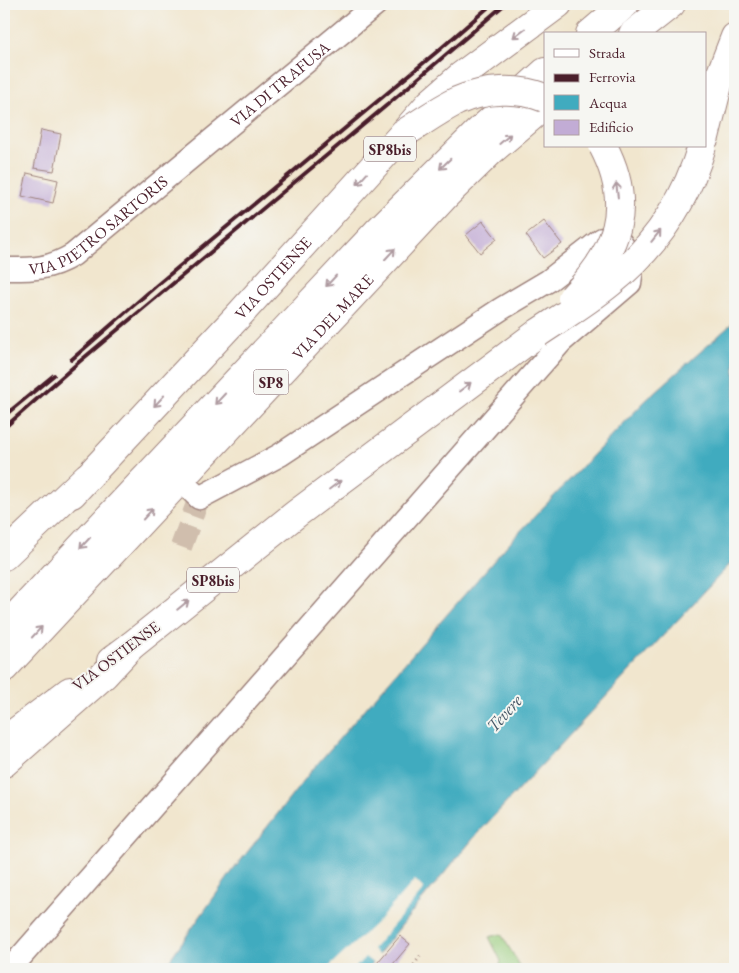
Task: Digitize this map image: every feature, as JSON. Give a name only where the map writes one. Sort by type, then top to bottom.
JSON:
[{"type":"main road","name":"VIA OSTIENSE","points":[[4,570],[87,477],[240,314],[425,108],[461,76],[558,4]]},
{"type":"main road","points":[[592,32],[625,4]]},
{"type":"main road","points":[[636,32],[671,4]]},
{"type":"main road","points":[[706,133],[721,73],[735,37]]},
{"type":"main road","name":"VIA DEL MARE","points":[[4,630],[377,232],[477,133],[544,73]]},
{"type":"main road","points":[[403,134],[456,101],[477,94],[511,91],[544,98]]},
{"type":"main road","name":"VIA DEL MARE","points":[[4,668],[446,194],[485,156],[544,106]]},
{"type":"main road","points":[[538,333],[591,278],[606,256],[614,237],[618,216],[618,189],[604,148]]},
{"type":"main road","name":"SP8bis","points":[[538,333],[610,283],[647,247],[665,226],[678,204],[694,171],[701,148]]},
{"type":"main road","name":"VIA OSTIENSE","points":[[4,741],[131,646],[296,514],[538,333]]},
{"type":"main road","points":[[4,556],[87,477]]},
{"type":"main road","points":[[4,762],[104,675],[131,646]]},
{"type":"street","name":"VIA DI TRAFUSA","points":[[185,164],[376,4]]},
{"type":"street","name":"VIA PIETRO SARTORIS","points":[[4,269],[42,268],[66,260],[185,164]]},
{"type":"street","points":[[10,969],[561,342],[630,283],[633,261],[621,243],[602,239],[548,281],[501,309],[280,456],[198,498],[180,480]]},
{"type":"path","points":[[410,969],[421,955]]},
{"type":"green space","points":[[501,934],[522,969],[499,969],[501,961],[489,937]]},
{"type":"water","name":"Tevere","points":[[735,321],[735,559],[478,833],[367,969],[163,969],[234,869],[312,770],[510,542],[645,401]]},
{"type":"pier","points":[[415,880],[424,889],[373,949],[380,957],[374,964],[365,957],[354,969],[327,969],[381,918]]},
{"type":"building","points":[[41,130],[61,134],[54,171],[34,168]]},
{"type":"building","points":[[27,173],[58,180],[53,203],[22,196]]},
{"type":"building","points":[[483,221],[497,239],[480,253],[466,235]]},
{"type":"building","points":[[544,221],[562,244],[543,258],[526,235]]},
{"type":"building","points":[[400,936],[410,944],[393,964],[399,969],[372,969]]},
{"type":"tunnel","points":[[181,547],[199,498]]},
{"type":"railway","points":[[71,360],[157,285],[492,4]]},
{"type":"railway","points":[[4,428],[79,362],[505,4]]},
{"type":"railway","points":[[4,416],[54,375]]}]
